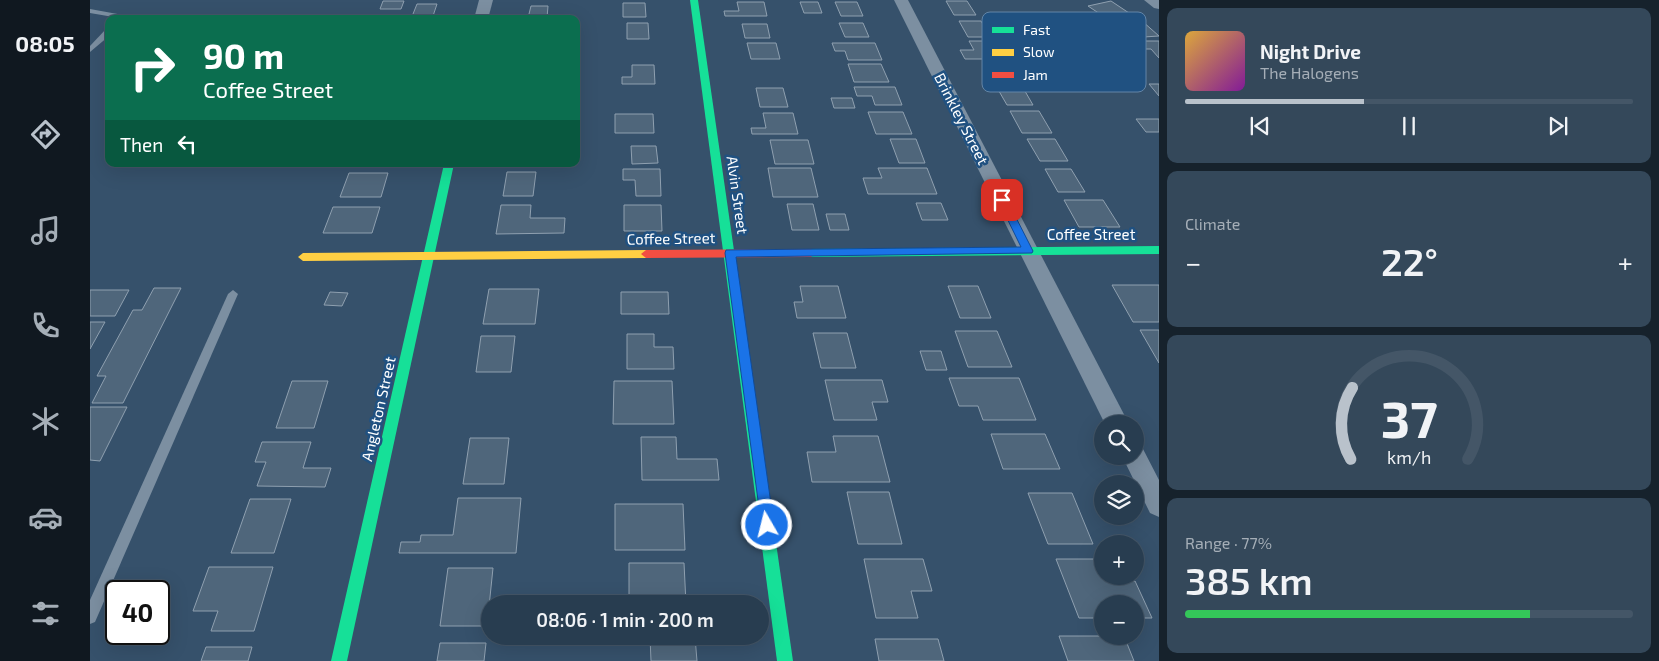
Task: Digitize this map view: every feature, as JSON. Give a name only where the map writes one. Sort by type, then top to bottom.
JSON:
[{"type":"street","points":[[482,15],[486,0]]},
{"type":"street","name":"Alvin Street","points":[[694,0],[785,661]]},
{"type":"street","name":"Brinkley Street","points":[[901,0],[1112,415]]},
{"type":"street","points":[[1151,0],[1159,5]]},
{"type":"street","name":"Angleton Street","points":[[339,661],[448,167]]},
{"type":"street","name":"Coffee Street","points":[[303,257],[1159,250]]},
{"type":"street","points":[[1139,465],[1159,505]]},
{"type":"lane","points":[[90,11],[112,15]]},
{"type":"lane","points":[[90,50],[105,35]]},
{"type":"lane","points":[[90,617],[233,294]]},
{"type":"building","points":[[383,1],[404,1],[401,9],[380,9]]},
{"type":"building","points":[[946,1],[967,1],[976,15],[954,15]]},
{"type":"building","points":[[1111,1],[1128,12],[1097,12],[1088,6]]},
{"type":"building","points":[[737,2],[764,2],[767,16],[725,16],[724,11],[739,11]]},
{"type":"building","points":[[800,2],[818,2],[822,13],[804,13]]},
{"type":"building","points":[[835,2],[857,2],[863,16],[841,16]]},
{"type":"building","points":[[623,3],[645,3],[646,17],[623,17]]},
{"type":"building","points":[[417,4],[437,4],[433,15],[413,15]]},
{"type":"building","points":[[531,6],[548,6],[547,15],[529,15]]},
{"type":"building","points":[[959,21],[981,21],[982,37],[968,37]]},
{"type":"building","points":[[627,23],[648,23],[649,39],[627,39]]},
{"type":"building","points":[[839,23],[863,23],[869,37],[845,37]]},
{"type":"building","points":[[742,24],[767,24],[770,38],[745,38]]},
{"type":"building","points":[[1146,25],[1159,36],[1146,37]]},
{"type":"building","points":[[969,41],[982,41],[982,59],[965,59],[960,50],[974,50]]},
{"type":"building","points":[[1146,41],[1159,41],[1159,58],[1151,49],[1146,49]]},
{"type":"building","points":[[747,43],[776,43],[780,59],[751,59]]},
{"type":"building","points":[[832,43],[875,43],[882,60],[848,60],[845,51],[835,51]]},
{"type":"building","points":[[848,64],[881,64],[889,82],[854,82]]},
{"type":"building","points":[[632,65],[654,65],[655,84],[622,84],[622,77],[632,77]]},
{"type":"building","points":[[1149,84],[1159,84],[1159,96]]},
{"type":"building","points":[[854,87],[895,87],[902,105],[875,105],[872,96],[857,96]]},
{"type":"building","points":[[756,88],[783,88],[788,107],[760,107]]},
{"type":"building","points":[[999,92],[1025,92],[1033,105],[1007,105]]},
{"type":"building","points":[[831,98],[852,98],[855,108],[834,108]]},
{"type":"building","points":[[1010,111],[1039,111],[1052,133],[1022,133]]},
{"type":"building","points":[[868,112],[903,112],[912,134],[876,134]]},
{"type":"building","points":[[763,113],[793,113],[798,134],[752,134],[751,128],[766,128]]},
{"type":"building","points":[[615,114],[653,114],[654,133],[615,133]]},
{"type":"building","points":[[1136,119],[1159,119],[1159,132],[1146,132]]},
{"type":"building","points":[[890,139],[916,139],[925,163],[899,163]]},
{"type":"building","points":[[1027,139],[1055,139],[1068,161],[1040,161]]},
{"type":"building","points":[[770,140],[808,140],[814,164],[775,164]]},
{"type":"building","points":[[631,146],[656,146],[658,163],[632,164]]},
{"type":"building","points":[[768,168],[811,168],[818,197],[773,197]]},
{"type":"building","points":[[878,168],[927,168],[937,194],[868,194],[863,178],[882,178]]},
{"type":"building","points":[[623,169],[660,169],[661,196],[636,196],[635,180],[623,180]]},
{"type":"building","points":[[1045,169],[1071,169],[1085,192],[1058,192]]},
{"type":"building","points":[[507,172],[536,172],[533,196],[503,196]]},
{"type":"building","points":[[349,173],[388,173],[381,197],[340,197]]},
{"type":"building","points":[[1064,200],[1103,200],[1120,227],[1079,227]]},
{"type":"building","points":[[916,203],[941,203],[948,220],[922,220]]},
{"type":"building","points":[[787,204],[813,204],[819,230],[792,230]]},
{"type":"building","points":[[501,205],[531,205],[530,218],[565,218],[564,233],[496,234]]},
{"type":"building","points":[[624,205],[661,205],[662,231],[624,231]]},
{"type":"building","points":[[333,207],[380,207],[372,233],[323,233]]},
{"type":"building","points":[[826,214],[845,214],[849,230],[830,230]]},
{"type":"building","points":[[1112,285],[1159,285],[1159,322],[1133,322]]},
{"type":"building","points":[[800,286],[838,286],[846,318],[797,318],[794,302],[803,302]]},
{"type":"building","points":[[948,286],[978,286],[991,318],[960,318]]},
{"type":"building","points":[[154,288],[181,288],[123,403],[92,403],[106,376],[97,376],[133,310],[142,310]]},
{"type":"building","points":[[489,289],[539,289],[535,324],[483,324]]},
{"type":"building","points":[[90,290],[129,290],[115,316],[90,316]]},
{"type":"building","points":[[330,292],[348,293],[342,306],[324,305]]},
{"type":"building","points":[[621,292],[668,292],[669,314],[621,314]]},
{"type":"building","points":[[90,322],[105,322],[90,349]]},
{"type":"building","points":[[1140,330],[1159,330],[1159,363]]},
{"type":"building","points":[[955,331],[997,331],[1012,367],[968,367]]},
{"type":"building","points":[[813,333],[847,333],[856,368],[821,368]]},
{"type":"building","points":[[627,334],[654,334],[654,347],[673,347],[674,369],[627,369]]},
{"type":"building","points":[[481,336],[515,336],[511,372],[476,372]]},
{"type":"building","points":[[920,351],[941,351],[947,370],[926,370]]},
{"type":"building","points":[[949,378],[1019,378],[1036,420],[983,420],[978,406],[959,406]]},
{"type":"building","points":[[825,380],[882,380],[888,402],[872,402],[877,420],[834,420]]},
{"type":"building","points":[[292,381],[328,381],[314,428],[276,428]]},
{"type":"building","points":[[614,381],[672,381],[674,424],[613,424]]},
{"type":"building","points":[[90,407],[127,407],[100,461],[90,460]]},
{"type":"building","points":[[991,434],[1045,434],[1060,469],[1003,469]]},
{"type":"building","points":[[833,436],[878,436],[890,482],[812,482],[807,452],[836,452]]},
{"type":"building","points":[[641,437],[676,437],[677,459],[717,459],[719,480],[642,480]]},
{"type":"building","points":[[470,438],[509,438],[504,484],[463,484]]},
{"type":"building","points":[[262,442],[311,442],[303,468],[331,468],[325,487],[257,486],[266,462],[255,462]]},
{"type":"building","points":[[847,492],[889,492],[902,544],[858,544]]},
{"type":"building","points":[[1028,493],[1072,493],[1093,544],[1048,544]]},
{"type":"building","points":[[458,498],[521,498],[516,553],[399,553],[401,542],[420,542],[421,535],[453,535]]},
{"type":"building","points":[[250,499],[291,499],[274,553],[231,553]]},
{"type":"building","points":[[615,504],[683,504],[685,550],[615,550]]},
{"type":"building","points":[[864,559],[923,559],[932,591],[911,591],[918,618],[876,618]]},
{"type":"building","points":[[1056,559],[1094,559],[1094,585],[1137,585],[1141,595],[1094,595],[1094,618],[1079,618]]},
{"type":"building","points":[[629,563],[684,563],[686,595],[629,595]]},
{"type":"building","points":[[209,567],[273,567],[254,631],[211,631],[218,611],[193,611]]},
{"type":"building","points":[[448,568],[493,568],[490,595],[481,595],[481,626],[440,626]]},
{"type":"building","points":[[1144,601],[1152,618],[1144,618]]},
{"type":"building","points":[[1059,636],[1094,636],[1094,645],[1128,645],[1134,661],[1068,661]]},
{"type":"building","points":[[875,639],[938,639],[944,661],[879,661]]},
{"type":"building","points":[[440,643],[481,643],[481,645],[486,645],[484,661],[437,661]]},
{"type":"building","points":[[650,645],[696,645],[697,661],[651,661]]},
{"type":"building","points":[[206,647],[252,647],[248,661],[201,661]]},
{"type":"traffic: fast","points":[[694,0],[785,661]]},
{"type":"traffic: fast","points":[[339,661],[448,167]]},
{"type":"traffic: fast","points":[[811,253],[1159,250]]},
{"type":"traffic: slow","points":[[303,257],[646,254]]},
{"type":"traffic: jam","points":[[646,254],[811,253]]},
{"type":"route","points":[[767,525],[730,253],[1028,251],[1002,200]]}]
